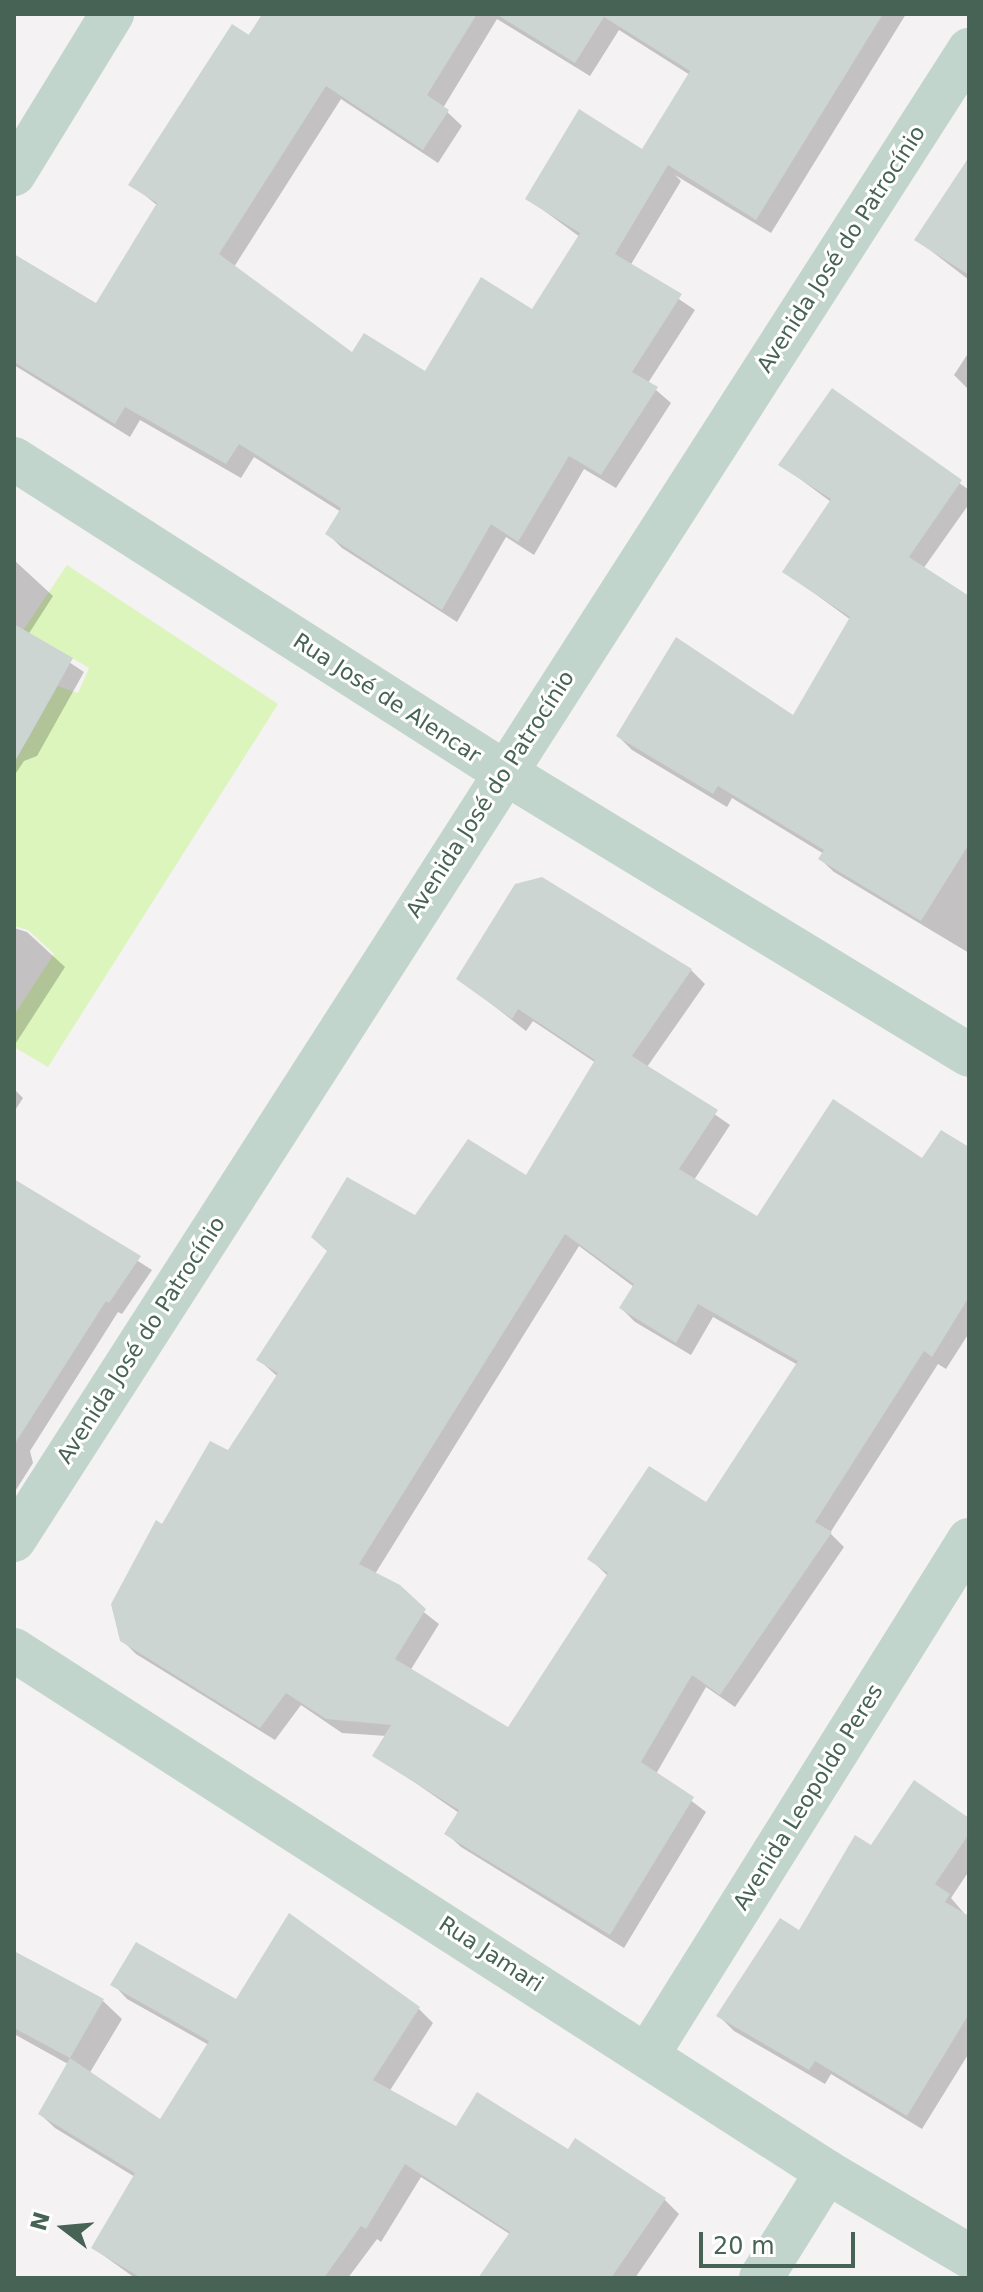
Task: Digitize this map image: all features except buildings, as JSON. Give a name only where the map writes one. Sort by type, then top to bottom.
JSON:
[{"type":"street","points":[[14,174],[112,14]]},
{"type":"street","name":"Avenida José do Patrocínio","points":[[14,1540],[969,50]]},
{"type":"street","name":"Rua José de Alencar","points":[[14,459],[504,772],[969,1055]]},
{"type":"street","name":"Avenida Leopoldo Peres","points":[[648,2054],[969,1540]]},
{"type":"street","name":"Rua Jamari","points":[[14,1650],[648,2054],[827,2172],[969,2256]]},
{"type":"street","points":[[761,2278],[827,2172]]},
{"type":"green space","points":[[67,565],[278,704],[48,1067],[14,1047],[14,1015],[54,954],[28,930],[14,926],[14,748],[25,744],[58,686],[78,693],[89,668],[50,645],[20,635]]}]
